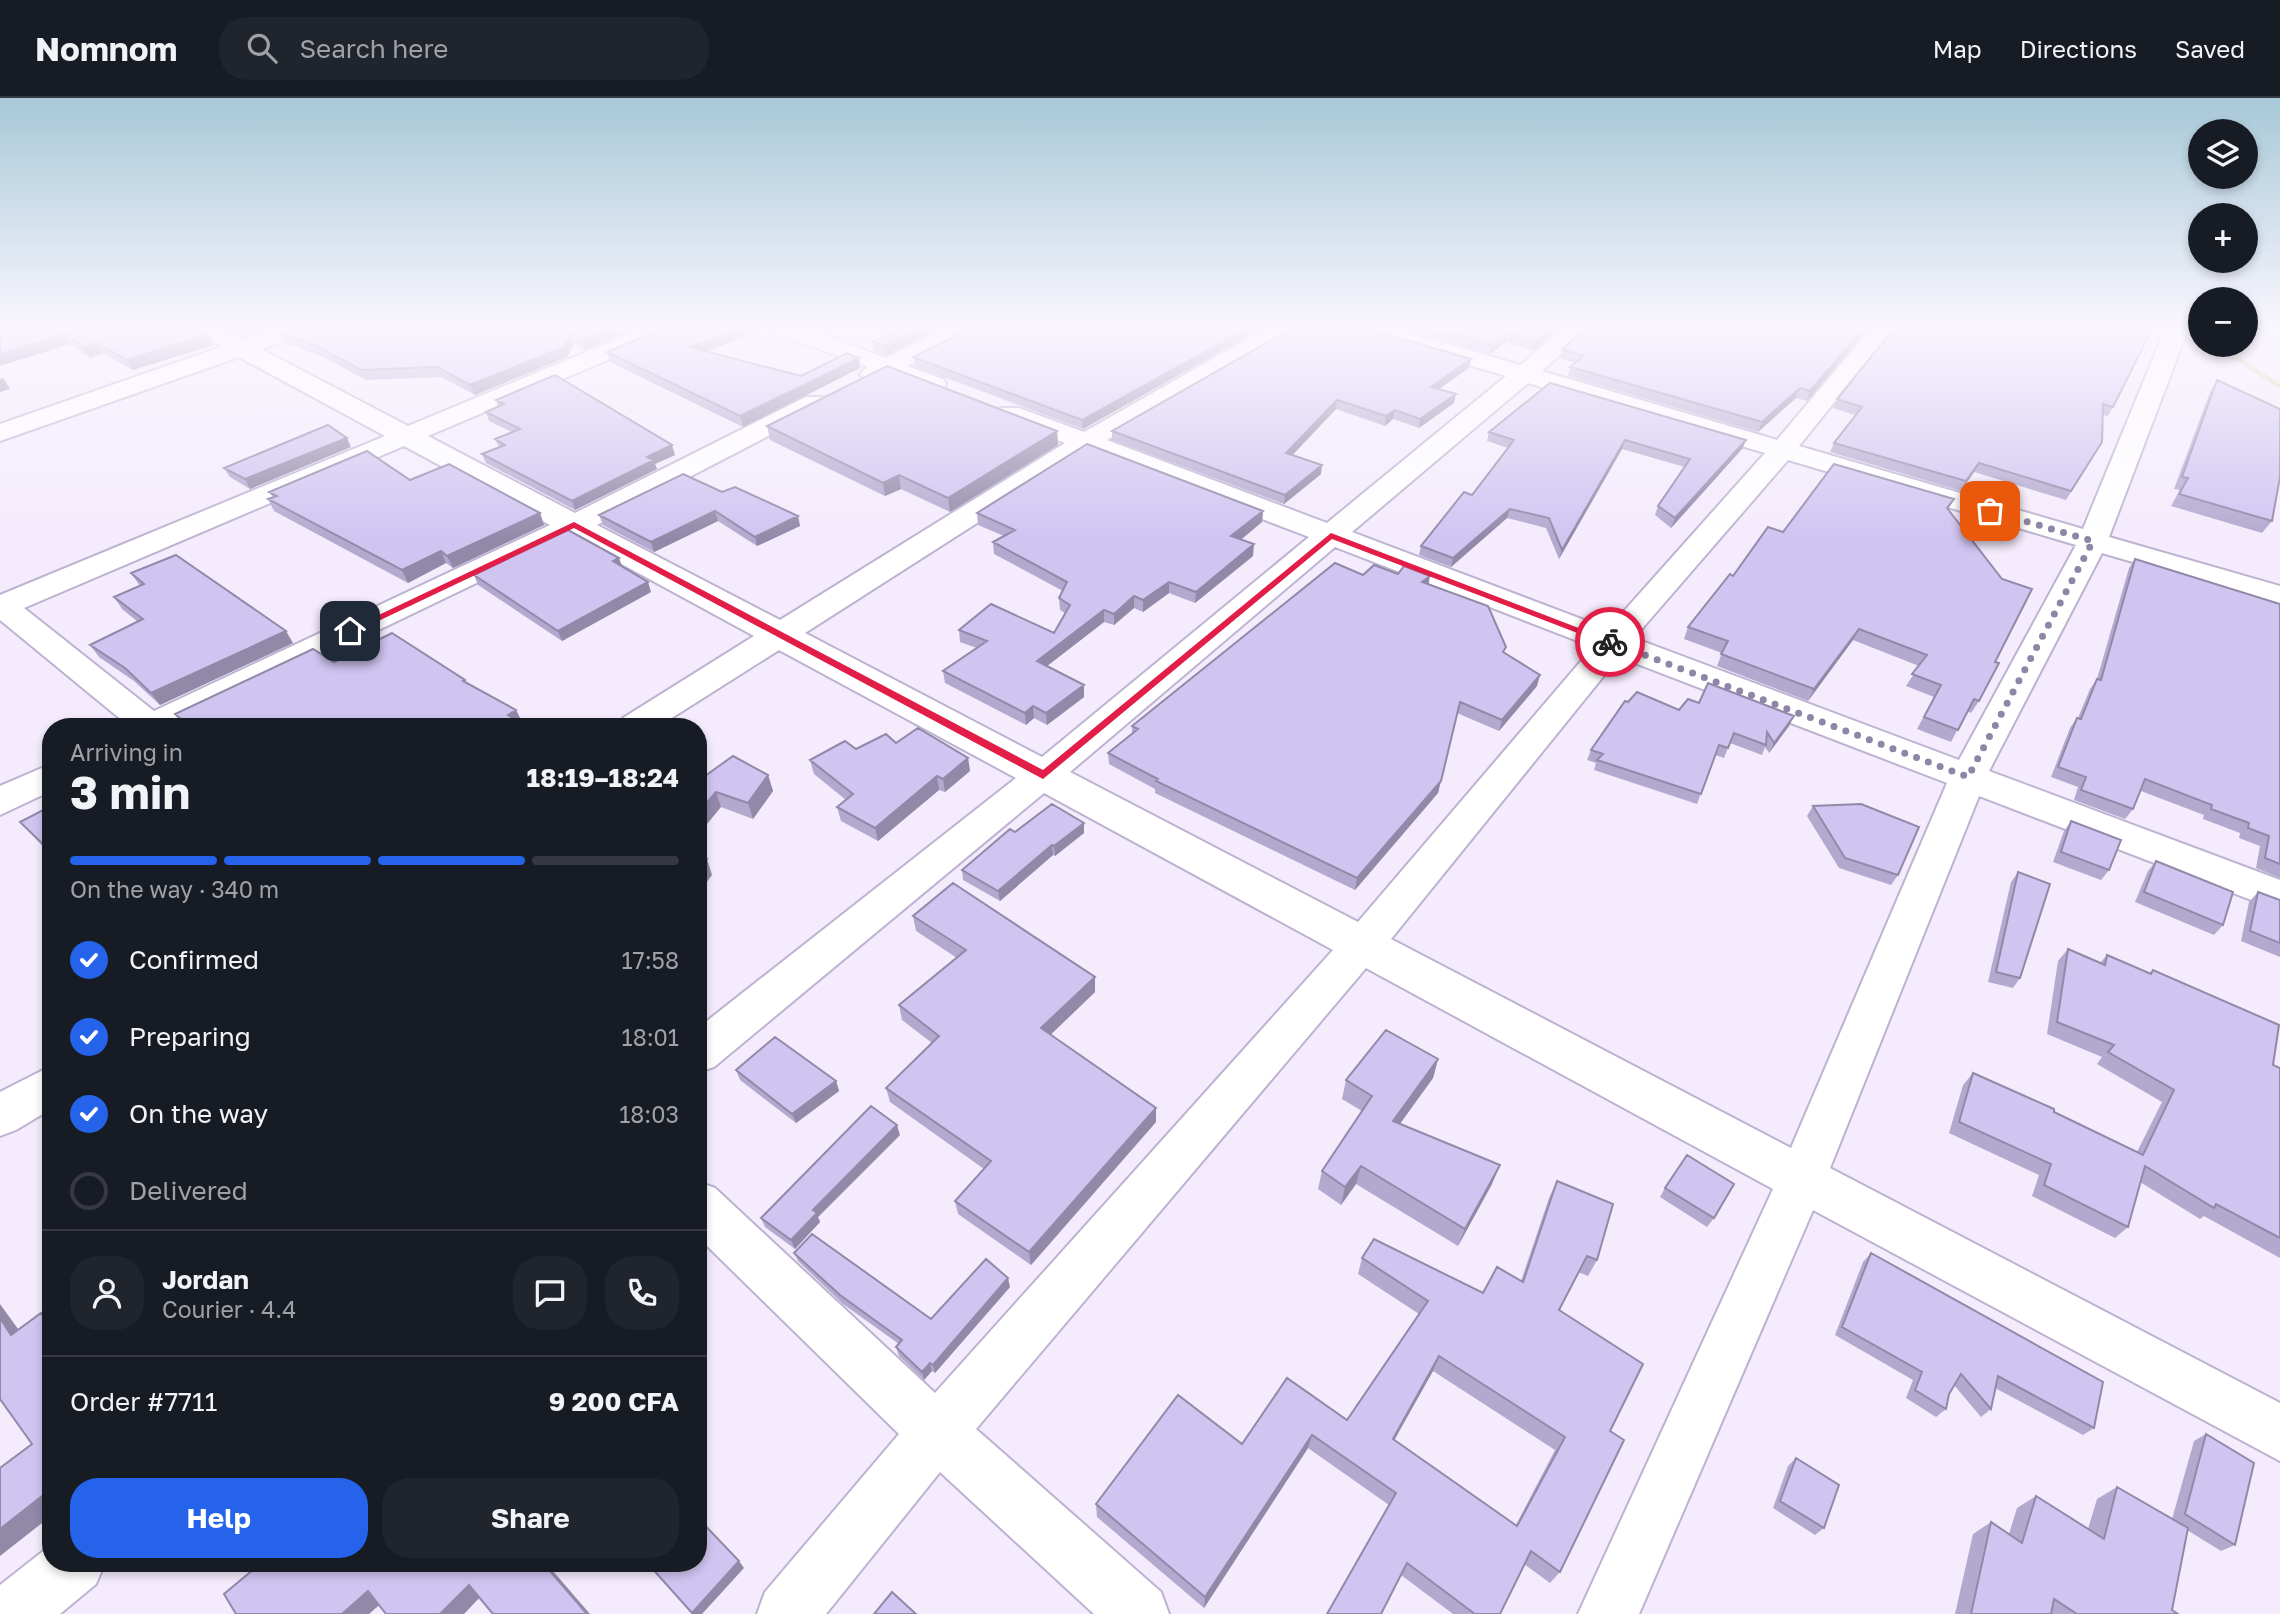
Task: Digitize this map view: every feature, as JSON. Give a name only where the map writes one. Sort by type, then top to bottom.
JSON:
[{"type":"street","points":[[0,433],[100,398]]},
{"type":"street","points":[[334,398],[2280,1433]]},
{"type":"street","points":[[141,718],[1,605],[495,398]]},
{"type":"street","points":[[168,718],[574,525],[825,398]]},
{"type":"street","points":[[970,398],[2280,896]]},
{"type":"street","points":[[648,718],[1085,442],[1162,398]]},
{"type":"street","points":[[707,1047],[1043,775],[1496,398]]},
{"type":"street","points":[[1605,398],[2280,596]]},
{"type":"street","points":[[787,1614],[937,1432],[1362,945],[1613,643],[1825,398]]},
{"type":"street","points":[[1608,1614],[1802,1179],[1968,777],[2093,541],[2149,398]]},
{"type":"street","points":[[0,802],[42,781]]},
{"type":"street","points":[[0,1116],[42,1090]]},
{"type":"street","points":[[707,1213],[937,1432],[1139,1614]]},
{"type":"street","points":[[12,1614],[64,1572]]},
{"type":"building","points":[[501,398],[593,398],[672,445],[647,457],[654,460],[572,501],[482,454],[505,445],[495,439],[520,429],[486,412],[504,404],[496,400]]},
{"type":"building","points":[[702,398],[777,398],[740,416]]},
{"type":"building","points":[[824,398],[970,398],[1057,431],[948,498],[899,475],[883,483],[767,426]]},
{"type":"building","points":[[1022,398],[1122,398],[1082,420]]},
{"type":"building","points":[[1170,398],[1451,398],[1420,419],[1395,410],[1386,416],[1337,400],[1286,453],[1322,465],[1285,495],[1112,431]]},
{"type":"building","points":[[1532,398],[1601,398],[1746,440],[1675,518],[1658,506],[1690,459],[1625,440],[1562,550],[1549,518],[1510,509],[1453,558],[1421,546],[1464,492],[1472,495],[1514,440],[1489,432]]},
{"type":"building","points":[[1677,398],[1789,398],[1762,422]]},
{"type":"building","points":[[2118,398],[2113,407],[2103,404],[2102,442],[2071,491],[1979,463],[1966,481],[1834,443],[1862,407],[1837,399]]},
{"type":"building","points":[[2211,398],[2256,398],[2280,409],[2280,477],[2272,521],[2179,494],[2188,478],[2182,477]]},
{"type":"building","points":[[328,425],[347,438],[245,479],[224,468]]},
{"type":"building","points":[[1087,444],[1263,511],[1231,536],[1254,544],[1196,592],[1169,582],[1143,600],[1134,596],[1114,614],[1104,610],[1037,661],[1084,685],[1046,713],[1033,706],[1025,713],[943,671],[987,641],[959,630],[991,604],[1054,633],[1070,605],[1059,598],[1067,582],[993,542],[1015,530],[977,513]]},
{"type":"building","points":[[367,451],[410,480],[449,464],[540,513],[447,556],[441,551],[402,570],[268,499],[277,496],[269,492]]},
{"type":"building","points":[[1834,464],[1954,499],[1947,508],[2002,579],[2032,589],[1995,662],[1999,663],[1979,701],[1974,699],[1958,730],[1924,717],[1941,685],[1912,674],[1927,655],[1859,629],[1814,689],[1721,654],[1728,641],[1688,627],[1730,574],[1733,576],[1768,527],[1783,532]]},
{"type":"building","points":[[683,474],[722,492],[735,487],[798,516],[755,537],[715,511],[651,542],[599,515]]},
{"type":"building","points":[[568,530],[619,558],[613,561],[648,582],[558,631],[474,575]]},
{"type":"building","points":[[176,555],[286,631],[151,693],[125,668],[90,645],[143,619],[114,597],[144,584],[131,573]]},
{"type":"building","points":[[2135,559],[2280,604],[2280,864],[2265,858],[2269,836],[2248,828],[2249,823],[2211,809],[2212,805],[2145,779],[2133,809],[2081,790],[2086,777],[2058,767],[2077,718],[2081,719],[2097,679],[2101,680]]},
{"type":"building","points":[[1335,563],[1363,575],[1374,565],[1398,574],[1404,566],[1430,576],[1422,582],[1488,606],[1506,647],[1503,652],[1540,675],[1502,720],[1460,702],[1441,781],[1357,878],[1156,781],[1158,779],[1108,753],[1138,729],[1132,726]]},
{"type":"building","points":[[392,633],[465,680],[463,681],[516,710],[508,715],[513,718],[180,718],[175,714],[313,649],[334,662]]},
{"type":"building","points":[[1708,683],[1794,716],[1774,743],[1767,732],[1766,745],[1734,733],[1728,748],[1719,745],[1701,794],[1597,760],[1603,754],[1591,750],[1625,701],[1628,702],[1637,692],[1679,710],[1688,699],[1699,703]]},
{"type":"building","points":[[918,728],[968,758],[943,779],[937,776],[875,828],[837,807],[853,794],[810,760],[845,741],[856,749],[886,734],[896,743]]},
{"type":"building","points":[[733,756],[768,775],[748,803],[716,792],[707,802],[707,775]]},
{"type":"building","points":[[1052,804],[1084,823],[1052,845],[998,891],[962,870],[1010,829],[1015,832]]},
{"type":"building","points":[[1861,804],[1919,827],[1898,875],[1845,858],[1813,806]]},
{"type":"building","points":[[42,811],[42,843],[20,822]]},
{"type":"building","points":[[2071,821],[2121,840],[2109,870],[2061,852]]},
{"type":"building","points":[[2156,861],[2233,892],[2223,925],[2144,892]]},
{"type":"building","points":[[2018,872],[2050,884],[2020,978],[1996,972]]},
{"type":"building","points":[[953,883],[1095,977],[1041,1028],[1156,1108],[1029,1252],[955,1201],[991,1161],[886,1088],[939,1036],[899,1005],[966,950],[913,916]]},
{"type":"building","points":[[2258,892],[2280,900],[2280,943],[2250,931]]},
{"type":"building","points":[[2068,949],[2105,965],[2107,955],[2151,974],[2153,970],[2279,1025],[2273,1065],[2280,1068],[2280,1238],[2216,1204],[2214,1208],[2145,1166],[2128,1227],[2044,1185],[2051,1164],[1959,1122],[1973,1073],[2054,1109],[2054,1112],[2143,1155],[2174,1090],[2108,1052],[2114,1045],[2057,1022]]},
{"type":"building","points":[[1386,1030],[1438,1059],[1393,1121],[1500,1165],[1465,1229],[1361,1166],[1345,1187],[1322,1171],[1372,1096],[1346,1080]]},
{"type":"building","points":[[775,1037],[836,1081],[792,1114],[736,1070]]},
{"type":"building","points":[[871,1106],[897,1125],[813,1210],[817,1213],[791,1240],[761,1218]]},
{"type":"building","points":[[1687,1155],[1734,1184],[1714,1218],[1665,1188]]},
{"type":"building","points":[[1557,1181],[1613,1204],[1597,1260],[1587,1256],[1559,1310],[1643,1364],[1610,1431],[1624,1440],[1560,1572],[1531,1551],[1500,1614],[1475,1614],[1407,1563],[1381,1614],[1327,1614],[1396,1493],[1312,1435],[1205,1597],[1096,1504],[1178,1395],[1242,1444],[1287,1378],[1347,1420],[1428,1301],[1362,1258],[1374,1239],[1483,1293],[1497,1267],[1523,1282]],"holes":[[[1439,1356],[1565,1437],[1517,1526],[1393,1439]]]},
{"type":"building","points":[[812,1234],[931,1319],[986,1259],[1008,1278],[933,1365],[930,1363],[922,1372],[896,1347],[902,1340],[840,1295],[794,1253]]},
{"type":"building","points":[[1871,1253],[2103,1382],[2094,1428],[1998,1376],[1991,1409],[1961,1374],[1949,1394],[1946,1409],[1915,1390],[1922,1372],[1842,1327]]},
{"type":"building","points":[[41,1313],[42,1496],[0,1529],[0,1468],[32,1444],[0,1399],[0,1318],[11,1335]]},
{"type":"building","points":[[2206,1434],[2254,1463],[2235,1545],[2185,1514]]},
{"type":"building","points":[[1796,1458],[1839,1485],[1824,1528],[1780,1501]]},
{"type":"building","points":[[2117,1487],[2188,1528],[2172,1610],[2178,1614],[2077,1614],[2054,1599],[2051,1614],[1971,1614],[1991,1522],[2022,1543],[2036,1496],[2104,1539]]},
{"type":"building","points":[[707,1527],[739,1561],[692,1613],[655,1572],[707,1572]]},
{"type":"building","points":[[250,1572],[551,1572],[587,1614],[493,1614],[469,1585],[440,1614],[386,1614],[368,1591],[342,1614],[236,1614],[224,1594]]},
{"type":"building","points":[[892,1592],[916,1614],[874,1614]]},
{"type":"way so far","points":[[1610,642],[1968,777],[2093,541],[1990,511]]},
{"type":"route","points":[[350,631],[574,525],[1043,775],[1331,535],[1610,642]]}]
